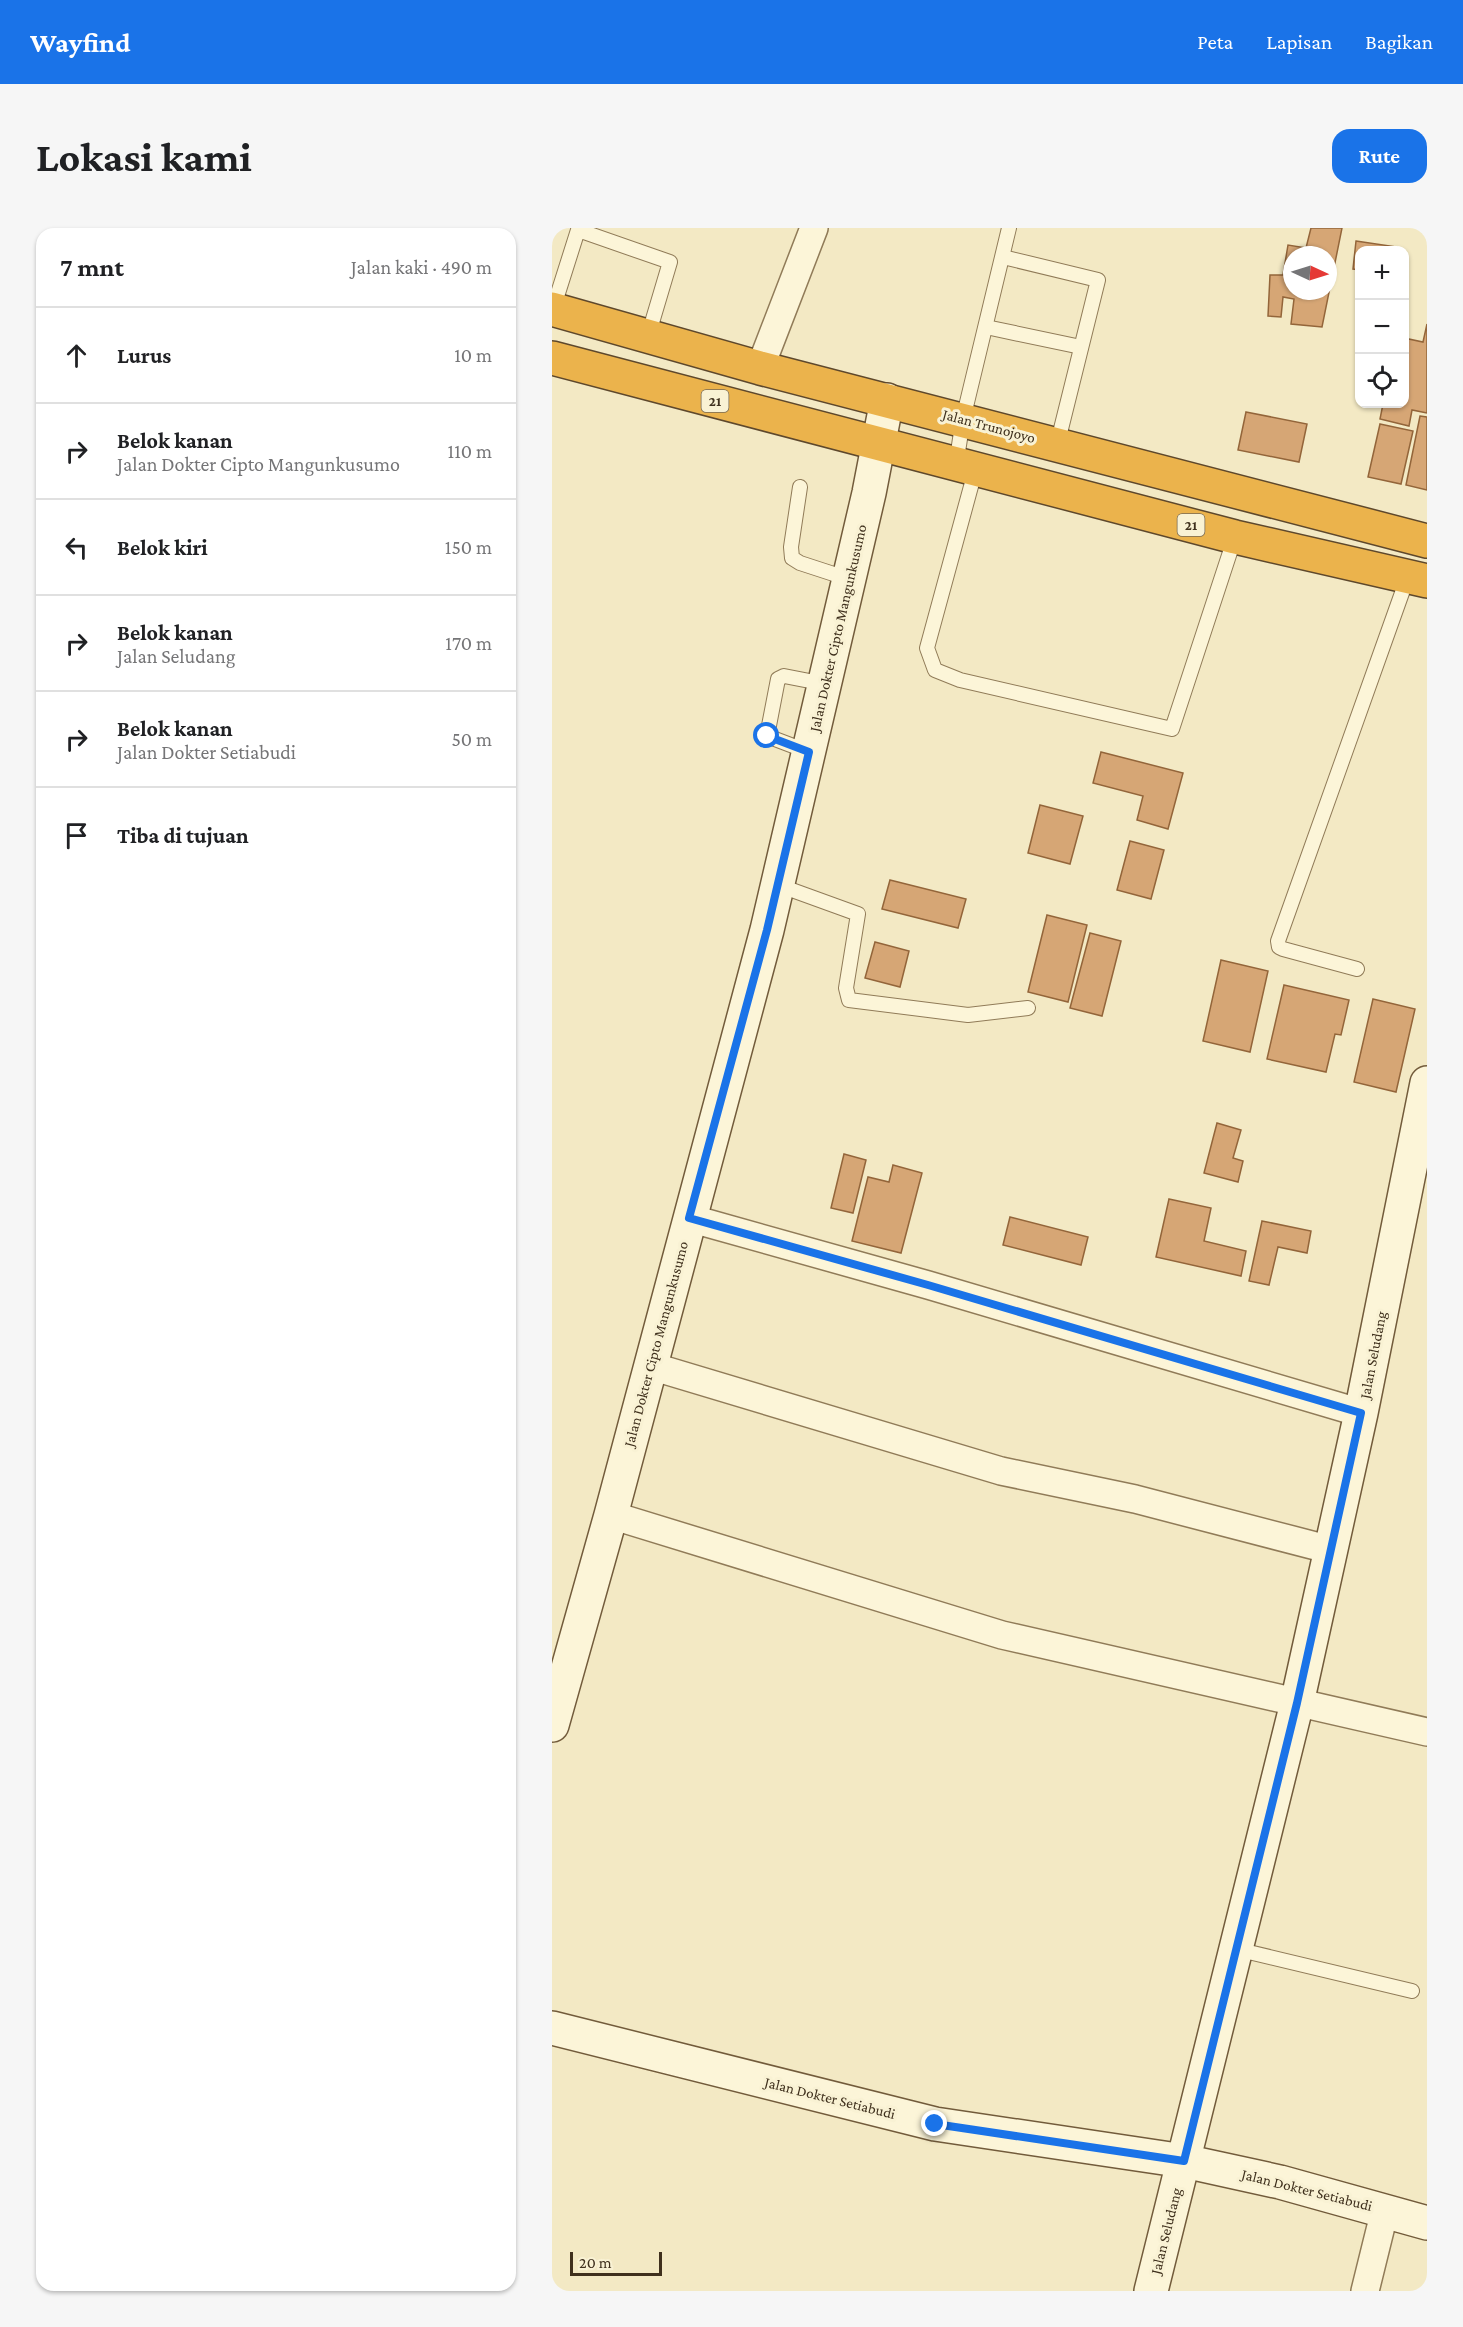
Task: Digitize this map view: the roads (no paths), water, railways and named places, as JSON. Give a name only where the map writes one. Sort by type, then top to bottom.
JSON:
[{"type":"highway","name":"Jalan Trunojoyo","points":[[552,309],[760,368],[1427,541]]},
{"type":"highway","name":"21","points":[[552,358],[1236,537],[1417,578]]},
{"type":"street","points":[[760,368],[814,228]]},
{"type":"street","name":"Jalan Dokter Cipto Mangunkusumo","points":[[552,1725],[611,1515],[778,885],[849,579],[887,400]]},
{"type":"street","name":"Jalan Seludang","points":[[1151,2291],[1297,1703],[1361,1413],[1427,1083]]},
{"type":"street","points":[[689,1218],[928,1285],[1361,1413]]},
{"type":"street","points":[[651,1366],[1001,1470],[1135,1499],[1331,1550]]},
{"type":"street","points":[[611,1515],[1002,1635],[1427,1732]]},
{"type":"street","name":"Jalan Dokter Setiabudi","points":[[552,2028],[935,2124],[1184,2161],[1385,2210],[1427,2223]]},
{"type":"street","points":[[1365,2291],[1385,2210]]},
{"type":"lane","points":[[1010,228],[963,419],[966,467],[927,648],[935,670],[960,681],[1172,729],[1236,537]]},
{"type":"lane","points":[[552,309],[578,230],[670,262],[648,336]]},
{"type":"lane","points":[[1003,257],[1098,280],[1057,445]]},
{"type":"lane","points":[[986,327],[1081,347]]},
{"type":"lane","points":[[800,487],[791,547],[792,558],[800,563],[849,579]]},
{"type":"lane","points":[[1357,969],[1283,949],[1279,947],[1278,941],[1417,578]]},
{"type":"lane","points":[[809,752],[767,736],[778,679],[784,676],[825,684]]},
{"type":"lane","points":[[778,885],[858,914],[846,988],[849,1000],[968,1015],[1028,1008]]},
{"type":"lane","points":[[1236,1949],[1412,1990]]}]
